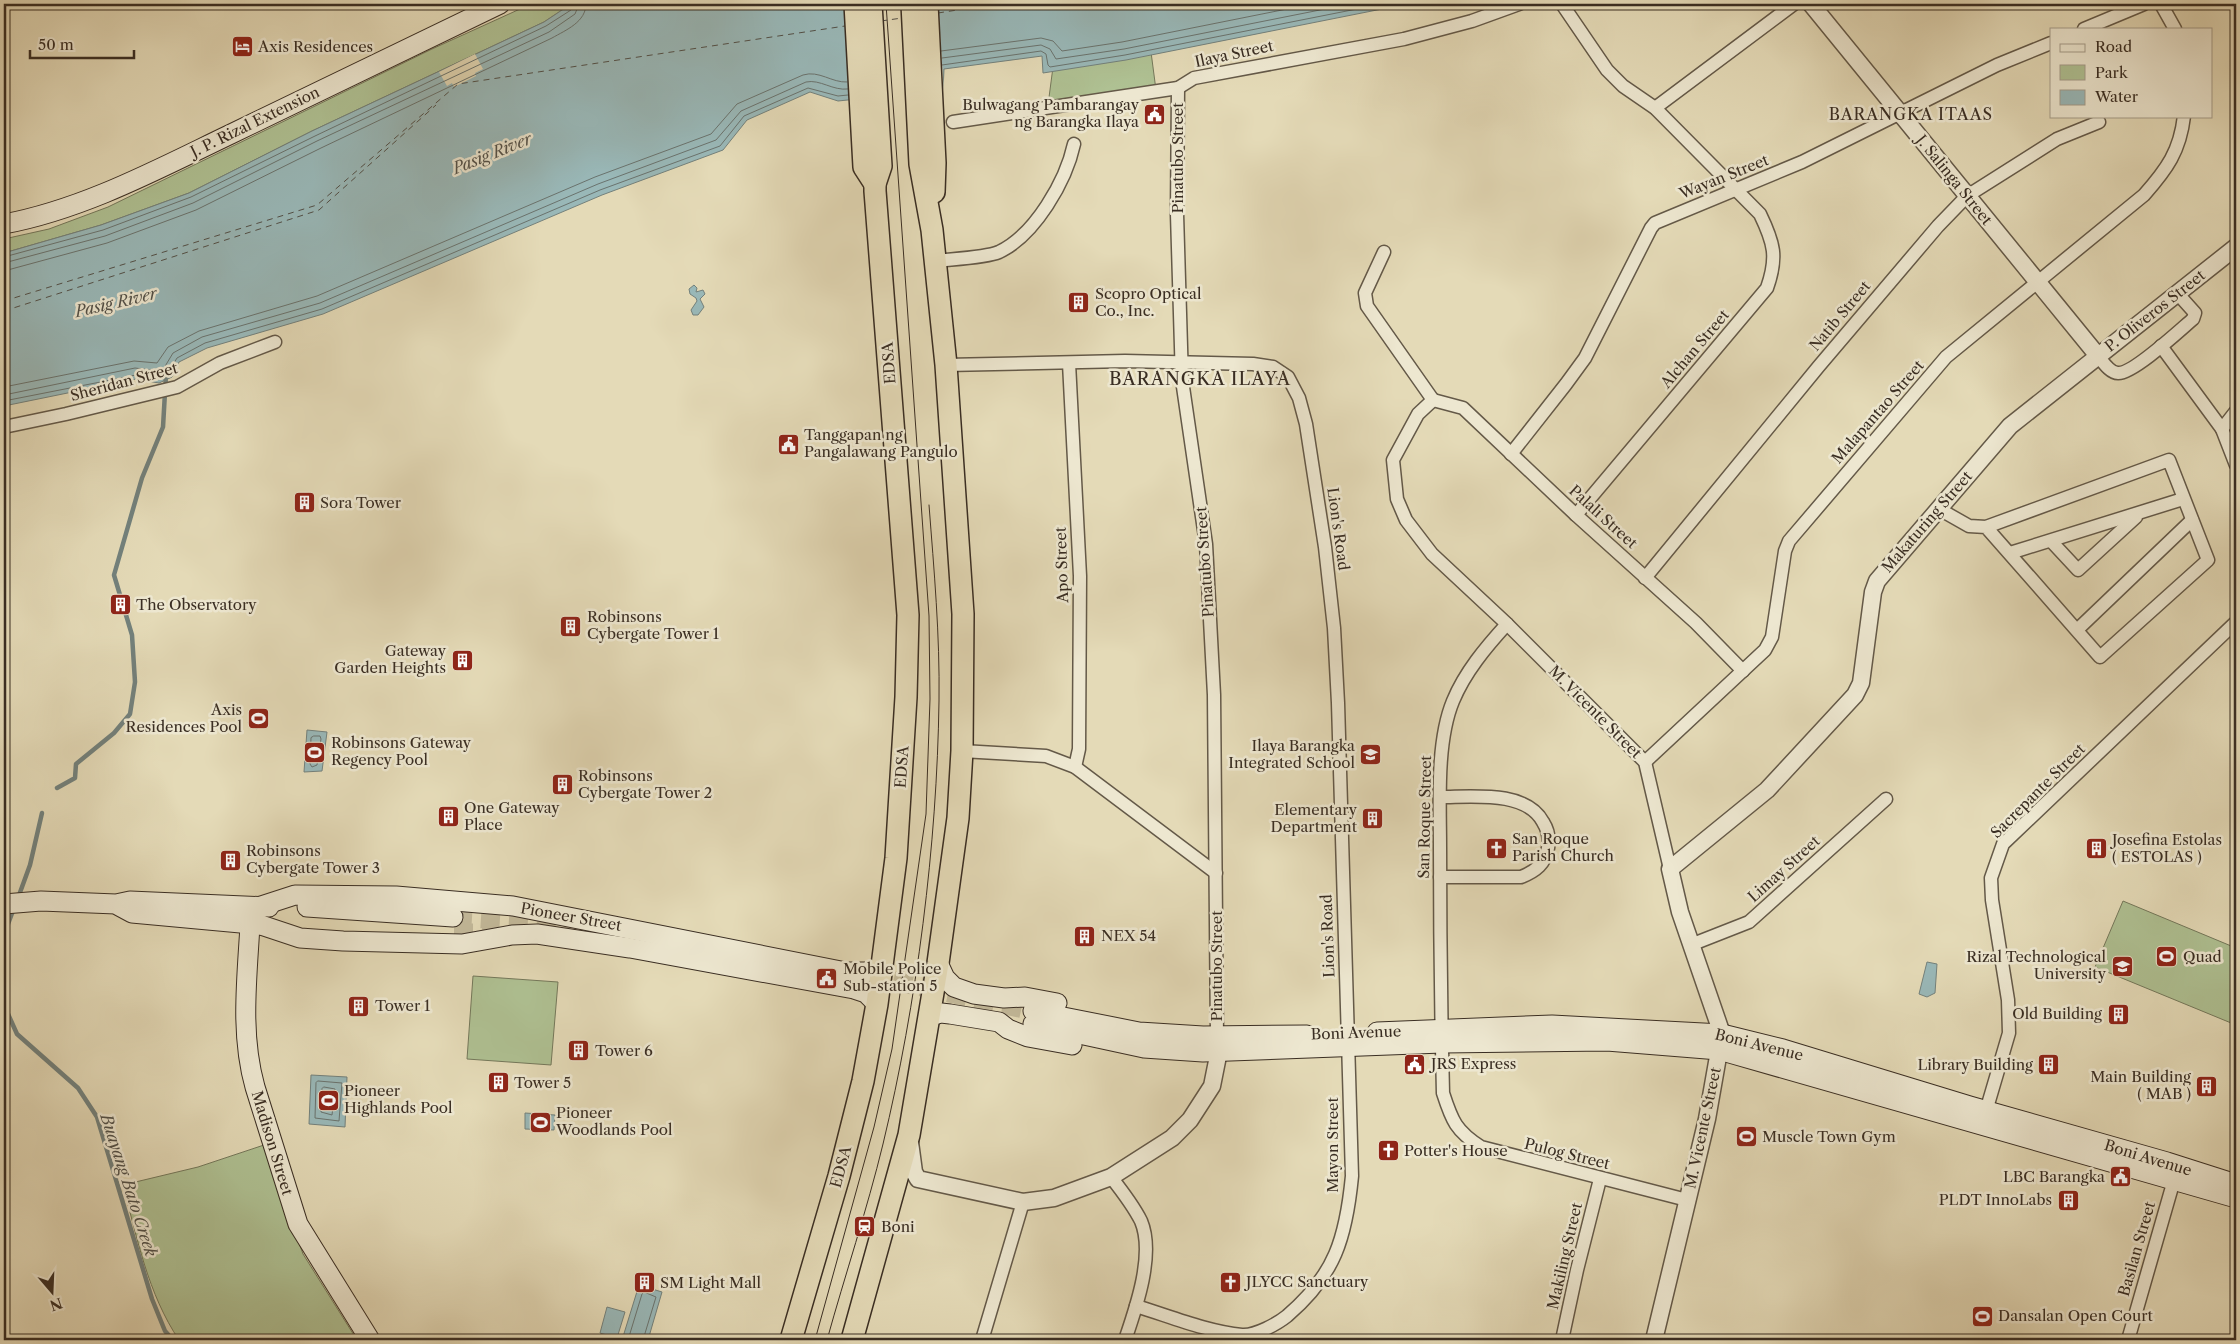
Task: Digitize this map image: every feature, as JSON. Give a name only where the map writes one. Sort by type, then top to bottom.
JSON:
[{"type":"highway","name":"EDSA","points":[[791,1340],[839,1176],[863,1081],[877,1004],[896,858],[906,697],[908,615],[873,172],[855,4]]},
{"type":"highway","name":"EDSA","points":[[871,4],[873,172]]},
{"type":"highway","points":[[852,1340],[909,1135],[931,1016],[958,818],[962,751],[963,614],[946,365],[912,4]]},
{"type":"highway","points":[[927,4],[928,163]]},
{"type":"main road","name":"J. P. Rizal Extension","points":[[4,224],[36,218],[79,204],[220,139],[500,4]]},
{"type":"main road","name":"Pioneer Street","points":[[256,919],[295,895],[396,896],[513,906],[797,971],[860,990],[877,1004]]},
{"type":"main road","name":"Pioneer Street","points":[[4,904],[41,901],[116,904],[130,901],[256,919],[300,938],[462,944],[512,935],[537,934],[797,971],[858,973],[881,968]]},
{"type":"main road","name":"Pioneer Street","points":[[256,919],[295,907],[453,925]]},
{"type":"main road","points":[[537,934],[541,911]]},
{"type":"main road","name":"Madison Street","points":[[256,919],[246,1025],[250,1068],[255,1087],[298,1224],[370,1340]]},
{"type":"main road","name":"Boni Avenue","points":[[938,963],[945,978],[954,987],[974,994],[1004,998],[1025,997],[1131,1018],[1174,1024],[1211,1044]]},
{"type":"main road","points":[[999,1022],[1004,998]]},
{"type":"main road","name":"Boni Avenue","points":[[931,1016],[942,1013],[999,1022],[1008,1030],[1028,1037],[1167,1061],[1211,1044]]},
{"type":"main road","name":"Boni Avenue","points":[[1033,1017],[1144,1048],[1442,1036],[1552,1025],[1783,1049],[1984,1118],[2176,1173],[2236,1184]]},
{"type":"main road","name":"Boni Avenue","points":[[2176,1173],[2236,1198]]},
{"type":"street","name":"Ilaya Street","points":[[953,122],[1178,88],[1194,78],[1404,40],[1472,21],[1519,4]]},
{"type":"street","name":"Alchan Street","points":[[1562,4],[1607,70],[1623,86],[1655,108],[1738,189],[1760,214],[1768,231],[1774,268],[1766,288],[1576,515]]},
{"type":"street","points":[[1655,108],[1794,4]]},
{"type":"street","name":"J. Salinga Street","points":[[1811,4],[2098,356]]},
{"type":"street","points":[[2086,28],[2144,4]]},
{"type":"street","points":[[2161,4],[2174,28]]},
{"type":"street","name":"Wayan Street","points":[[1511,454],[1585,358],[1651,228],[1661,219],[1802,162],[1997,66],[2050,43]]},
{"type":"street","name":"Pinatubo Street","points":[[909,1135],[914,1172],[918,1179],[1023,1202],[1054,1198],[1111,1177],[1166,1143],[1190,1120],[1212,1086],[1211,1044],[1216,873],[1214,695],[1206,544],[1201,503],[1187,425],[1181,361],[1177,214],[1178,88]]},
{"type":"street","name":"Malapantao Street","points":[[1645,762],[1765,650],[1772,637],[1785,551],[1789,541],[1946,357],[2144,195],[2167,168],[2182,135],[2184,118]]},
{"type":"street","name":"Natib Street","points":[[1646,578],[1819,366],[1938,226],[1967,196],[2057,139],[2099,122]]},
{"type":"street","points":[[935,261],[997,253],[1013,244],[1042,213],[1060,186],[1070,164],[1074,144]]},
{"type":"street","name":"P. Oliveros Street","points":[[2098,356],[2236,247]]},
{"type":"street","points":[[1384,252],[1365,292],[1367,306],[1434,400]]},
{"type":"street","points":[[2098,356],[2112,372],[2126,372],[2162,346],[2193,319],[2195,313],[2178,294]]},
{"type":"street","name":"Sheridan Street","points":[[4,427],[177,387],[220,363],[276,342]]},
{"type":"street","points":[[2162,346],[2222,429],[2236,465]]},
{"type":"street","name":"Makaturing Street","points":[[1670,869],[1767,790],[1856,695],[1861,683],[1876,581],[2010,426],[2098,356]]},
{"type":"street","name":"Lion's Road","points":[[946,365],[1181,361],[1253,364],[1273,367],[1288,377],[1300,398],[1306,424],[1319,501],[1334,628],[1348,1040]]},
{"type":"street","name":"Apo Street","points":[[1069,363],[1080,576],[1079,749],[1075,767]]},
{"type":"street","name":"Palali Street","points":[[1434,400],[1463,408],[1576,515],[1696,623],[1742,671]]},
{"type":"street","name":"M. Vicente Street","points":[[1434,400],[1418,414],[1393,460],[1398,499],[1406,520],[1432,554],[1507,624],[1645,762],[1680,912],[1693,944],[1721,1042],[1707,1119],[1654,1340]]},
{"type":"street","points":[[2222,429],[2236,411]]},
{"type":"street","points":[[1939,509],[1969,526],[1986,527],[2169,460],[2208,560],[2100,657],[2078,629],[1986,527]]},
{"type":"street","points":[[2010,554],[2183,500]]},
{"type":"street","points":[[2051,542],[2078,570],[2139,513]]},
{"type":"street","points":[[2078,629],[2192,520]]},
{"type":"street","name":"Sacrepante Street","points":[[1984,1118],[2009,1033],[2008,1000],[1992,900],[1991,878],[2003,844],[2236,622]]},
{"type":"street","name":"San Roque Street","points":[[1442,1036],[1440,797],[1445,729],[1453,701],[1483,650],[1507,624]]},
{"type":"street","points":[[962,751],[1046,756],[1075,767],[1216,873]]},
{"type":"street","points":[[1440,797],[1519,801],[1538,813],[1550,840],[1543,863],[1532,873],[1521,877],[1440,877]]},
{"type":"street","name":"Limay Street","points":[[1693,944],[1749,922],[1886,799]]},
{"type":"street","name":"Pulog Street","points":[[1442,1036],[1443,1093],[1452,1120],[1463,1135],[1481,1147],[1687,1200]]},
{"type":"street","name":"Mayon Street","points":[[1136,1306],[1244,1338],[1276,1325],[1302,1303],[1317,1286],[1328,1270],[1348,1212],[1352,1176],[1348,1040]]},
{"type":"street","name":"Basilan Street","points":[[2128,1340],[2176,1173]]},
{"type":"street","points":[[1111,1177],[1134,1208],[1144,1234],[1146,1253],[1136,1306],[1125,1340]]},
{"type":"street","name":"Makiling Street","points":[[1562,1340],[1600,1179]]},
{"type":"street","points":[[982,1340],[1023,1202]]},
{"type":"green space","points":[[531,4],[571,4],[544,22],[312,131],[189,193],[101,225],[4,253],[4,239],[49,229],[108,207],[432,49]]},
{"type":"green space","points":[[1151,52],[1156,90],[1048,105],[1053,67]]},
{"type":"green space","name":"Quad","points":[[2123,901],[2236,948],[2236,1025],[2095,967]]},
{"type":"green space","points":[[473,976],[558,982],[551,1065],[467,1059]]},
{"type":"green space","points":[[264,1145],[303,1254],[357,1340],[179,1340],[159,1304],[151,1285],[123,1185],[198,1167]]},
{"type":"water","name":"Pasig River","points":[[571,4],[1407,4],[1126,60],[1043,73],[1042,56],[944,69],[943,90],[838,101],[810,92],[747,120],[723,150],[602,195],[323,314],[207,348],[179,362],[172,377],[159,383],[136,379],[4,406],[4,253],[101,225],[189,193],[312,131],[544,22]]},
{"type":"water","points":[[694,285],[697,288],[696,292],[703,290],[705,294],[700,299],[704,307],[698,315],[693,315],[691,310],[697,301],[690,294],[689,289]]},
{"type":"water","name":"Axis Residences Pool","points":[[258,710],[267,715],[257,729],[248,723]]},
{"type":"water","name":"Robinsons Gateway Regency Pool","points":[[307,730],[327,732],[322,771],[304,772]]},
{"type":"water","points":[[1927,962],[1937,964],[1935,993],[1927,997],[1919,994]]},
{"type":"water","name":"Pioneer Highlands Pool","points":[[311,1075],[347,1077],[345,1127],[309,1124]]},
{"type":"water","name":"Pioneer Woodlands Pool","points":[[525,1113],[555,1115],[554,1130],[525,1129]]},
{"type":"water","points":[[639,1285],[662,1292],[648,1340],[622,1340]]},
{"type":"water","points":[[607,1307],[625,1312],[617,1338],[600,1333]]},
{"type":"pier","points":[[845,4],[938,4],[944,92],[852,102]]},
{"type":"pier","points":[[475,54],[483,69],[475,73],[476,76],[454,87],[452,83],[447,86],[439,72]]},
{"type":"waterway","points":[[57,788],[75,778],[76,764],[114,733],[130,714],[135,682],[132,635],[114,575],[142,478],[163,427],[166,375]]},
{"type":"waterway","name":"Buayang Bato Creek","points":[[18,898],[30,865],[42,813]]},
{"type":"waterway","name":"Buayang Bato Creek","points":[[4,952],[8,924],[14,908]]},
{"type":"waterway","name":"Buayang Bato Creek","points":[[4,1005],[17,1034],[78,1088],[97,1117],[152,1299],[165,1331],[173,1340]]},
{"type":"ferry route","points":[[938,13],[996,4]]},
{"type":"ferry route","points":[[881,21],[902,18]]},
{"type":"ferry route","points":[[4,301],[317,205],[458,84],[845,26]]},
{"type":"ferry route","points":[[4,311],[319,210],[436,105]]},
{"type":"tunnel","points":[[453,917],[568,924]]},
{"type":"tunnel","points":[[454,933],[495,933]]},
{"type":"tunnel","points":[[866,975],[1033,1011]]},
{"type":"tram line","points":[[815,1340],[874,1127],[892,1049],[926,814],[930,699],[929,616],[886,4]]},
{"type":"tram line","points":[[827,1340],[883,1144],[906,1036],[923,924],[934,811],[939,701],[938,627],[929,505]]},
{"type":"place","name":"Axis Residences","points":[[242,47]]},
{"type":"place","name":"Bulwagang Pambarangay ng Barangka Ilaya","points":[[1155,114]]},
{"type":"place","name":"Scopro Optical Co., Inc.","points":[[1079,303]]},
{"type":"place","name":"Tanggapan ng Pangalawang Pangulo","points":[[788,444]]},
{"type":"place","name":"Sora Tower","points":[[304,503]]},
{"type":"place","name":"The Observatory","points":[[120,605]]},
{"type":"place","name":"Robinsons Cybergate Tower 1","points":[[571,626]]},
{"type":"place","name":"Gateway Garden Heights","points":[[462,660]]},
{"type":"place","name":"Axis Residences Pool","points":[[258,719]]},
{"type":"place","name":"Robinsons Gateway Regency Pool","points":[[315,752]]},
{"type":"place","name":"Ilaya Barangka Integrated School","points":[[1371,755]]},
{"type":"place","name":"Robinsons Cybergate Tower 2","points":[[562,785]]},
{"type":"place","name":"One Gateway Place","points":[[448,817]]},
{"type":"place","name":"Elementary Department","points":[[1373,819]]},
{"type":"place","name":"San Roque Parish Church","points":[[1496,848]]},
{"type":"place","name":"Josefina Estolas ( ESTOLAS )","points":[[2096,849]]},
{"type":"place","name":"Robinsons Cybergate Tower 3","points":[[230,860]]},
{"type":"place","name":"NEX 54","points":[[1085,936]]},
{"type":"place","name":"Quad","points":[[2167,957]]},
{"type":"place","name":"Rizal Technological University","points":[[2122,966]]},
{"type":"place","name":"Mobile Police Sub-station 5","points":[[827,978]]},
{"type":"place","name":"Tower 1","points":[[359,1006]]},
{"type":"place","name":"Old Building","points":[[2118,1014]]},
{"type":"place","name":"Tower 6","points":[[579,1051]]},
{"type":"place","name":"JRS Express","points":[[1415,1064]]},
{"type":"place","name":"Library Building","points":[[2049,1065]]},
{"type":"place","name":"Tower 5","points":[[498,1083]]},
{"type":"place","name":"Main Building ( MAB )","points":[[2207,1086]]},
{"type":"place","name":"Pioneer Highlands Pool","points":[[328,1100]]},
{"type":"place","name":"Pioneer Woodlands Pool","points":[[540,1122]]},
{"type":"place","name":"Muscle Town Gym","points":[[1746,1137]]},
{"type":"place","name":"Potter's House","points":[[1388,1151]]},
{"type":"place","name":"LBC Barangka","points":[[2121,1177]]},
{"type":"place","name":"PLDT InnoLabs","points":[[2068,1200]]},
{"type":"place","name":"Boni","points":[[865,1227]]},
{"type":"place","name":"JLYCC Sanctuary","points":[[1230,1282]]},
{"type":"place","name":"SM Light Mall","points":[[644,1283]]},
{"type":"place","name":"Dansalan Open Court","points":[[1982,1316]]},
{"type":"district","name":"BARANGKA ITAAS","points":[[1911,114]]},
{"type":"district","name":"BARANGKA ILAYA","points":[[1200,379]]}]
